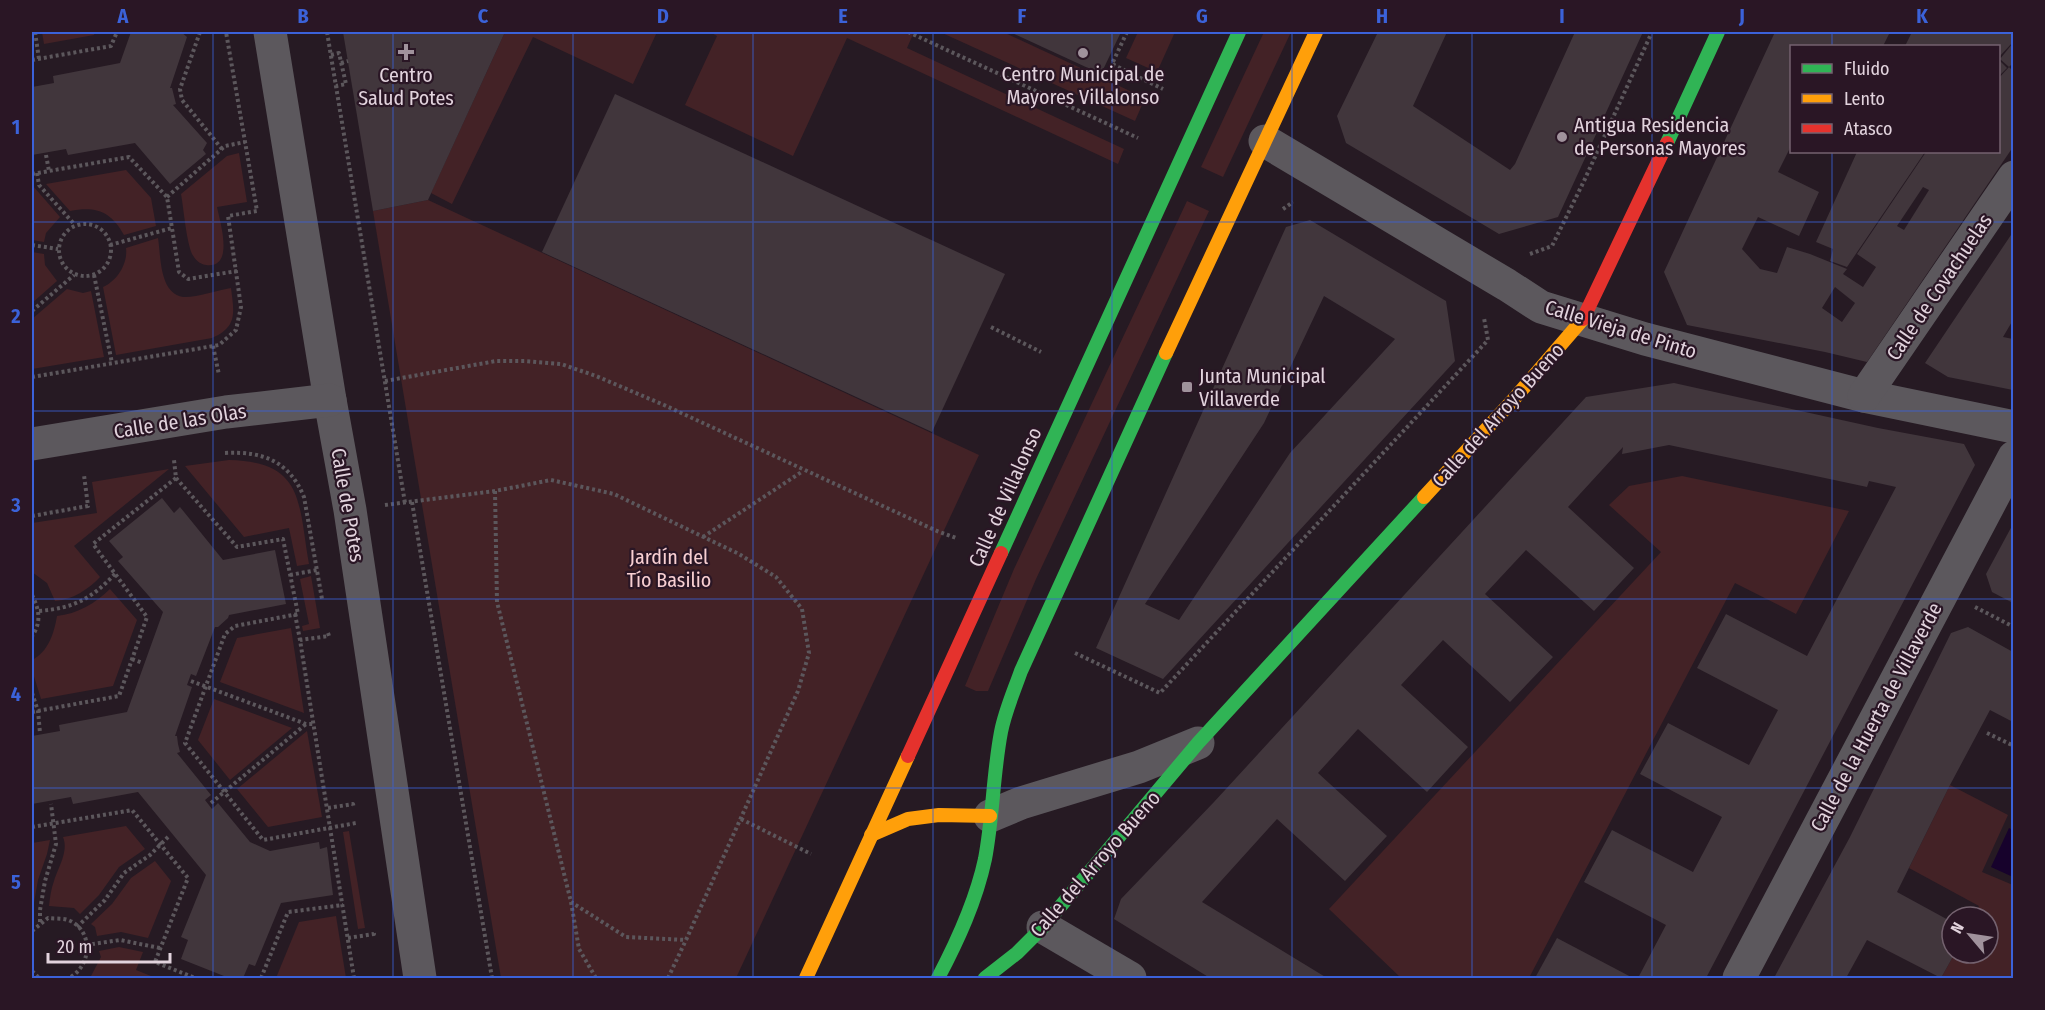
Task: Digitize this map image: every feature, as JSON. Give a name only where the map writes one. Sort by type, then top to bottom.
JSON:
[{"type":"main road","name":"Calle de Villalonso","points":[[806,978],[1239,32]]},
{"type":"main road","points":[[938,978],[971,909],[985,860],[1001,732],[1021,671],[1151,385],[1316,32]]},
{"type":"main road","name":"Calle del Arroyo Bueno","points":[[985,978],[1017,953],[1043,927],[1198,743],[1503,412],[1582,321],[1638,207],[1718,32]]},
{"type":"main road","points":[[871,835],[908,819],[939,815],[990,816]]},
{"type":"main road","points":[[813,964],[820,978]]},
{"type":"street","name":"Calle de Potes","points":[[270,32],[350,510],[420,978]]},
{"type":"street","name":"Calle Vieja de Pinto","points":[[1265,141],[1541,307],[1645,339],[1864,396],[2013,427]]},
{"type":"street","name":"Calle de Covachuelas","points":[[1864,396],[2013,177]]},
{"type":"street","name":"Calle de las Olas","points":[[32,444],[226,412],[330,400]]},
{"type":"street","name":"Calle de la Huerta de Villaverde","points":[[1739,978],[2013,456]]},
{"type":"street","name":"Calle del Arroyo Bueno","points":[[990,816],[1021,803],[1139,767],[1198,743]]},
{"type":"street","points":[[1043,927],[1130,978]]},
{"type":"path","points":[[35,32],[39,59]]},
{"type":"path","points":[[32,60],[111,46],[117,32]]},
{"type":"path","points":[[200,32],[180,89],[182,100],[222,149]]},
{"type":"path","points":[[32,377],[219,345],[231,335],[239,323],[241,307],[228,216],[257,211],[226,32]]},
{"type":"path","points":[[327,32],[405,503]]},
{"type":"path","points":[[908,32],[1138,138]]},
{"type":"path","points":[[1127,32],[1112,63],[1163,89]]},
{"type":"path","points":[[1524,256],[1552,246],[1652,32]]},
{"type":"path","points":[[331,55],[339,53],[346,84],[336,86]]},
{"type":"path","points":[[341,63],[348,61]]},
{"type":"path","points":[[167,197],[225,146],[245,142]]},
{"type":"path","points":[[46,154],[49,171]]},
{"type":"path","points":[[75,225],[39,184],[34,174],[129,157],[167,197],[179,272],[188,279],[237,271]]},
{"type":"path","points":[[1282,209],[1294,201]]},
{"type":"path","points":[[86,223],[96,226],[104,232],[110,245],[112,251],[109,261],[103,270],[94,275],[84,277],[74,275],[65,269],[60,260],[58,249],[64,234],[75,225],[86,223]]},
{"type":"path","points":[[110,245],[172,228]]},
{"type":"path","points":[[32,245],[58,249]]},
{"type":"path","points":[[32,311],[74,275]]},
{"type":"path","points":[[94,275],[112,363]]},
{"type":"path","points":[[1075,653],[1160,693],[1488,340],[1485,318]]},
{"type":"path","points":[[991,327],[1041,352]]},
{"type":"path","points":[[385,381],[496,361],[561,364],[664,405],[956,538]]},
{"type":"path","points":[[220,454],[248,453],[266,457],[280,464],[298,484],[304,497],[323,603]]},
{"type":"path","points":[[163,462],[184,459]]},
{"type":"path","points":[[174,460],[176,478],[237,548],[283,539],[298,614],[234,626],[225,634],[185,743],[263,840],[356,823]]},
{"type":"path","points":[[703,537],[804,470]]},
{"type":"path","points":[[32,516],[88,506],[83,476],[94,474]]},
{"type":"path","points":[[32,712],[119,696],[147,617],[93,544],[176,478]]},
{"type":"path","points":[[307,516],[495,491],[551,480],[614,494],[739,554],[776,577],[802,609],[809,653],[798,691],[668,978]]},
{"type":"path","points":[[495,491],[497,602],[571,902],[579,949],[596,978]]},
{"type":"path","points":[[412,502],[492,978]]},
{"type":"path","points":[[290,575],[317,570]]},
{"type":"path","points":[[39,611],[61,609],[77,604],[98,592],[115,574]]},
{"type":"path","points":[[32,595],[39,611],[37,628],[32,636]]},
{"type":"path","points":[[295,614],[354,978]]},
{"type":"path","points":[[300,640],[329,636],[327,625]]},
{"type":"path","points":[[132,659],[143,663]]},
{"type":"path","points":[[191,681],[306,724],[313,724]]},
{"type":"path","points":[[32,693],[38,711],[40,733]]},
{"type":"path","points":[[211,803],[306,724]]},
{"type":"path","points":[[1987,732],[2013,746]]},
{"type":"path","points":[[40,922],[45,881],[56,844],[51,804]]},
{"type":"path","points":[[328,808],[353,804],[358,834]]},
{"type":"path","points":[[32,827],[132,810],[189,878],[155,962],[195,978]]},
{"type":"path","points":[[741,819],[811,854]]},
{"type":"path","points":[[77,927],[105,900],[124,873],[150,855],[170,835]]},
{"type":"path","points":[[571,902],[626,937],[686,940]]},
{"type":"path","points":[[261,978],[288,912],[343,904]]},
{"type":"path","points":[[32,931],[40,922],[48,918],[69,920],[83,934],[88,953],[80,973],[69,978]]},
{"type":"path","points":[[348,938],[374,934],[372,923]]},
{"type":"path","points":[[86,945],[120,940],[160,948]]},
{"type":"path","points":[[32,971],[39,978]]},
{"type":"green space","points":[[42,32],[95,32],[94,35],[44,44]]},
{"type":"green space","points":[[505,32],[657,32],[633,84],[533,37],[452,204],[431,193]]},
{"type":"green space","points":[[710,32],[914,32],[907,48],[1124,149],[1118,164],[847,38],[793,156],[685,105],[717,36]]},
{"type":"green space","points":[[940,32],[1003,32],[1145,98],[1135,121]]},
{"type":"green space","points":[[1138,32],[1175,32],[1157,72],[1126,58]]},
{"type":"green space","points":[[1264,32],[1291,32],[1223,177],[1201,167]]},
{"type":"green space","points":[[239,153],[247,202],[217,207],[223,252],[220,260],[215,264],[206,265],[199,262],[192,254],[181,194],[227,156]]},
{"type":"green space","points":[[126,170],[151,198],[156,226],[124,235],[114,221],[102,212],[88,209],[70,211],[46,184]]},
{"type":"green space","points":[[33,186],[60,217],[46,233],[44,242],[32,240]]},
{"type":"green space","name":"Jardín del Tío Basilio","points":[[428,200],[979,455],[736,978],[501,978],[373,211]]},
{"type":"green space","points":[[1187,201],[1209,211],[1036,579],[988,691],[976,691],[965,686],[1014,569]]},
{"type":"green space","points":[[158,238],[161,264],[169,289],[175,294],[188,297],[231,288],[233,311],[230,324],[212,338],[116,355],[103,287],[113,281],[121,271],[126,248]]},
{"type":"green space","points":[[32,252],[44,254],[45,265],[57,281],[32,303]]},
{"type":"green space","points":[[67,289],[83,293],[91,291],[104,357],[32,369],[32,319]]},
{"type":"green space","points":[[229,460],[254,463],[272,469],[285,478],[299,505],[309,564],[297,566],[289,528],[244,537],[185,466]]},
{"type":"green space","points":[[169,469],[74,546],[100,577],[80,593],[68,599],[55,601],[47,583],[32,572],[32,523],[97,513],[92,482]]},
{"type":"green space","points":[[1682,476],[1849,511],[1796,614],[1735,583],[1529,978],[1401,978],[1329,909],[1661,552],[1609,505],[1629,486]]},
{"type":"green space","points":[[311,576],[320,628],[303,631],[302,626],[309,624],[300,579]]},
{"type":"green space","points":[[110,589],[137,620],[113,686],[41,699],[32,670],[32,660],[38,657],[49,642],[57,616],[86,607]]},
{"type":"green space","points":[[291,628],[304,713],[220,682],[237,638]]},
{"type":"green space","points":[[214,699],[292,728],[230,780],[198,740]]},
{"type":"green space","points":[[307,731],[322,817],[268,827],[237,789]]},
{"type":"green space","points":[[1950,785],[2008,815],[1982,872],[2013,885],[2013,978],[1941,978],[1948,965],[2000,965],[2000,905],[1977,905],[1909,868]]},
{"type":"green space","points":[[126,826],[145,849],[119,867],[99,895],[80,914],[74,908],[49,906],[52,887],[64,854],[63,837]]},
{"type":"green space","points":[[349,831],[365,928],[358,929],[343,832]]},
{"type":"green space","points":[[50,840],[38,880],[32,914],[32,843]]},
{"type":"green space","points":[[155,861],[171,881],[148,938],[121,932],[97,936],[95,927],[91,924],[112,904],[131,878]]},
{"type":"green space","points":[[336,916],[346,978],[276,978],[299,922]]},
{"type":"green space","points":[[119,947],[143,952],[136,970],[156,978],[90,978],[101,957],[99,951]]},
{"type":"shaded area","points":[[2009,828],[2013,830],[2013,877],[1991,867]]},
{"type":"building","points":[[131,32],[181,32],[187,37],[170,88],[172,88],[176,104],[173,105],[207,143],[203,150],[206,154],[170,184],[135,143],[68,155],[66,149],[32,155],[32,87],[54,83],[53,76],[120,63]]},
{"type":"building","points":[[343,32],[505,32],[428,200],[373,211]]},
{"type":"building","name":"Centro Municipal de Mayores Villalonso","points":[[1010,32],[1121,32],[1101,74]]},
{"type":"building","points":[[1378,32],[1447,32],[1413,106],[1510,170],[1515,164],[1575,32],[1643,32],[1558,217],[1499,234],[1346,143],[1337,116]]},
{"type":"building","points":[[1775,32],[1890,32],[1884,45],[1790,45],[1790,148],[1778,172],[1819,192],[1799,236],[1758,217],[1742,249],[1760,269],[1777,273],[1787,247],[1847,269],[1843,274],[1863,287],[1876,267],[1857,254],[1925,153],[2000,153],[2000,77],[2009,67],[2013,71],[2013,147],[1867,362],[1687,325],[1664,272]],"holes":[[[1923,187],[1929,190],[1904,230],[1897,226]],[[1835,287],[1855,303],[1842,322],[1822,308]]]},
{"type":"building","points":[[1912,32],[2013,32],[2013,42],[2000,56],[2000,45],[1906,45]]},
{"type":"building","points":[[2013,43],[2013,63],[2009,67],[2000,59]]},
{"type":"building","points":[[2000,61],[2007,68],[2000,75]]},
{"type":"building","points":[[615,94],[1005,274],[932,432],[542,252]]},
{"type":"building","points":[[1857,153],[1924,153],[1847,267],[1830,261],[1833,249],[1816,242]]},
{"type":"building","points":[[1310,220],[1446,301],[1455,361],[1163,679],[1096,648],[1286,227]],"holes":[[[1324,296],[1395,339],[1290,453],[1179,620],[1145,604],[1264,423]]]},
{"type":"building","points":[[2013,232],[2013,320],[2003,337],[2013,339],[2013,390],[1948,377],[1925,363]]},
{"type":"building","points":[[1674,383],[1878,428],[1964,444],[1975,465],[1706,978],[1638,978],[1666,925],[1584,882],[1612,830],[1693,872],[1722,817],[1640,774],[1668,723],[1749,765],[1778,710],[1697,668],[1726,614],[1807,656],[1896,487],[1869,481],[1867,487],[1669,445],[1622,454],[1623,447],[1568,507],[1634,568],[1594,611],[1526,550],[1485,594],[1553,657],[1510,702],[1443,640],[1401,685],[1468,747],[1427,792],[1358,729],[1318,773],[1387,836],[1345,881],[1277,819],[1202,902],[1327,978],[1210,978],[1114,919],[1121,899],[1214,802],[1586,397]]},
{"type":"building","points":[[162,498],[174,513],[180,507],[223,560],[275,550],[286,604],[229,615],[218,627],[215,627],[196,676],[191,674],[187,685],[192,687],[175,736],[177,736],[180,752],[177,753],[211,795],[205,800],[212,809],[218,803],[250,842],[270,851],[319,842],[320,849],[327,847],[333,895],[281,903],[255,966],[249,964],[243,978],[229,978],[181,959],[188,940],[181,937],[206,875],[138,792],[73,804],[71,797],[32,804],[32,736],[60,731],[59,725],[127,712],[163,612],[118,561],[123,557],[109,541]]},
{"type":"building","points":[[2013,524],[2013,603],[1992,592],[1986,574]]},
{"type":"building","points":[[1968,627],[2013,652],[2013,722],[1990,710],[1897,892],[1940,915],[1940,965],[1948,965],[1941,978],[1867,940],[1846,978],[1774,978],[1850,837],[1951,633]]},
{"type":"building","points":[[1557,938],[1633,978],[1535,978]]},
{"type":"traffic: fast","points":[[1001,553],[1239,32]]},
{"type":"traffic: fast","points":[[1667,143],[1718,32]]},
{"type":"traffic: fast","points":[[938,978],[966,920],[981,875],[988,843],[998,748],[1010,701],[1021,671],[1166,353]]},
{"type":"traffic: fast","points":[[985,978],[1017,953],[1043,927],[1198,743],[1424,497]]},
{"type":"traffic: slow","points":[[1166,353],[1316,32]]},
{"type":"traffic: slow","points":[[1424,497],[1514,399],[1583,319]]},
{"type":"traffic: slow","points":[[806,978],[908,756]]},
{"type":"traffic: slow","points":[[871,835],[908,819],[939,815],[990,816]]},
{"type":"traffic: jam","points":[[1583,319],[1667,143]]},
{"type":"traffic: jam","points":[[908,756],[1001,553]]},
{"type":"place","name":"Centro Salud Potes","points":[[406,52]]},
{"type":"place","name":"Centro Municipal de Mayores Villalonso","points":[[1083,53]]},
{"type":"place","name":"Antigua Residencia de Personas Mayores","points":[[1562,137]]},
{"type":"place","name":"Junta Municipal Villaverde","points":[[1187,387]]}]
